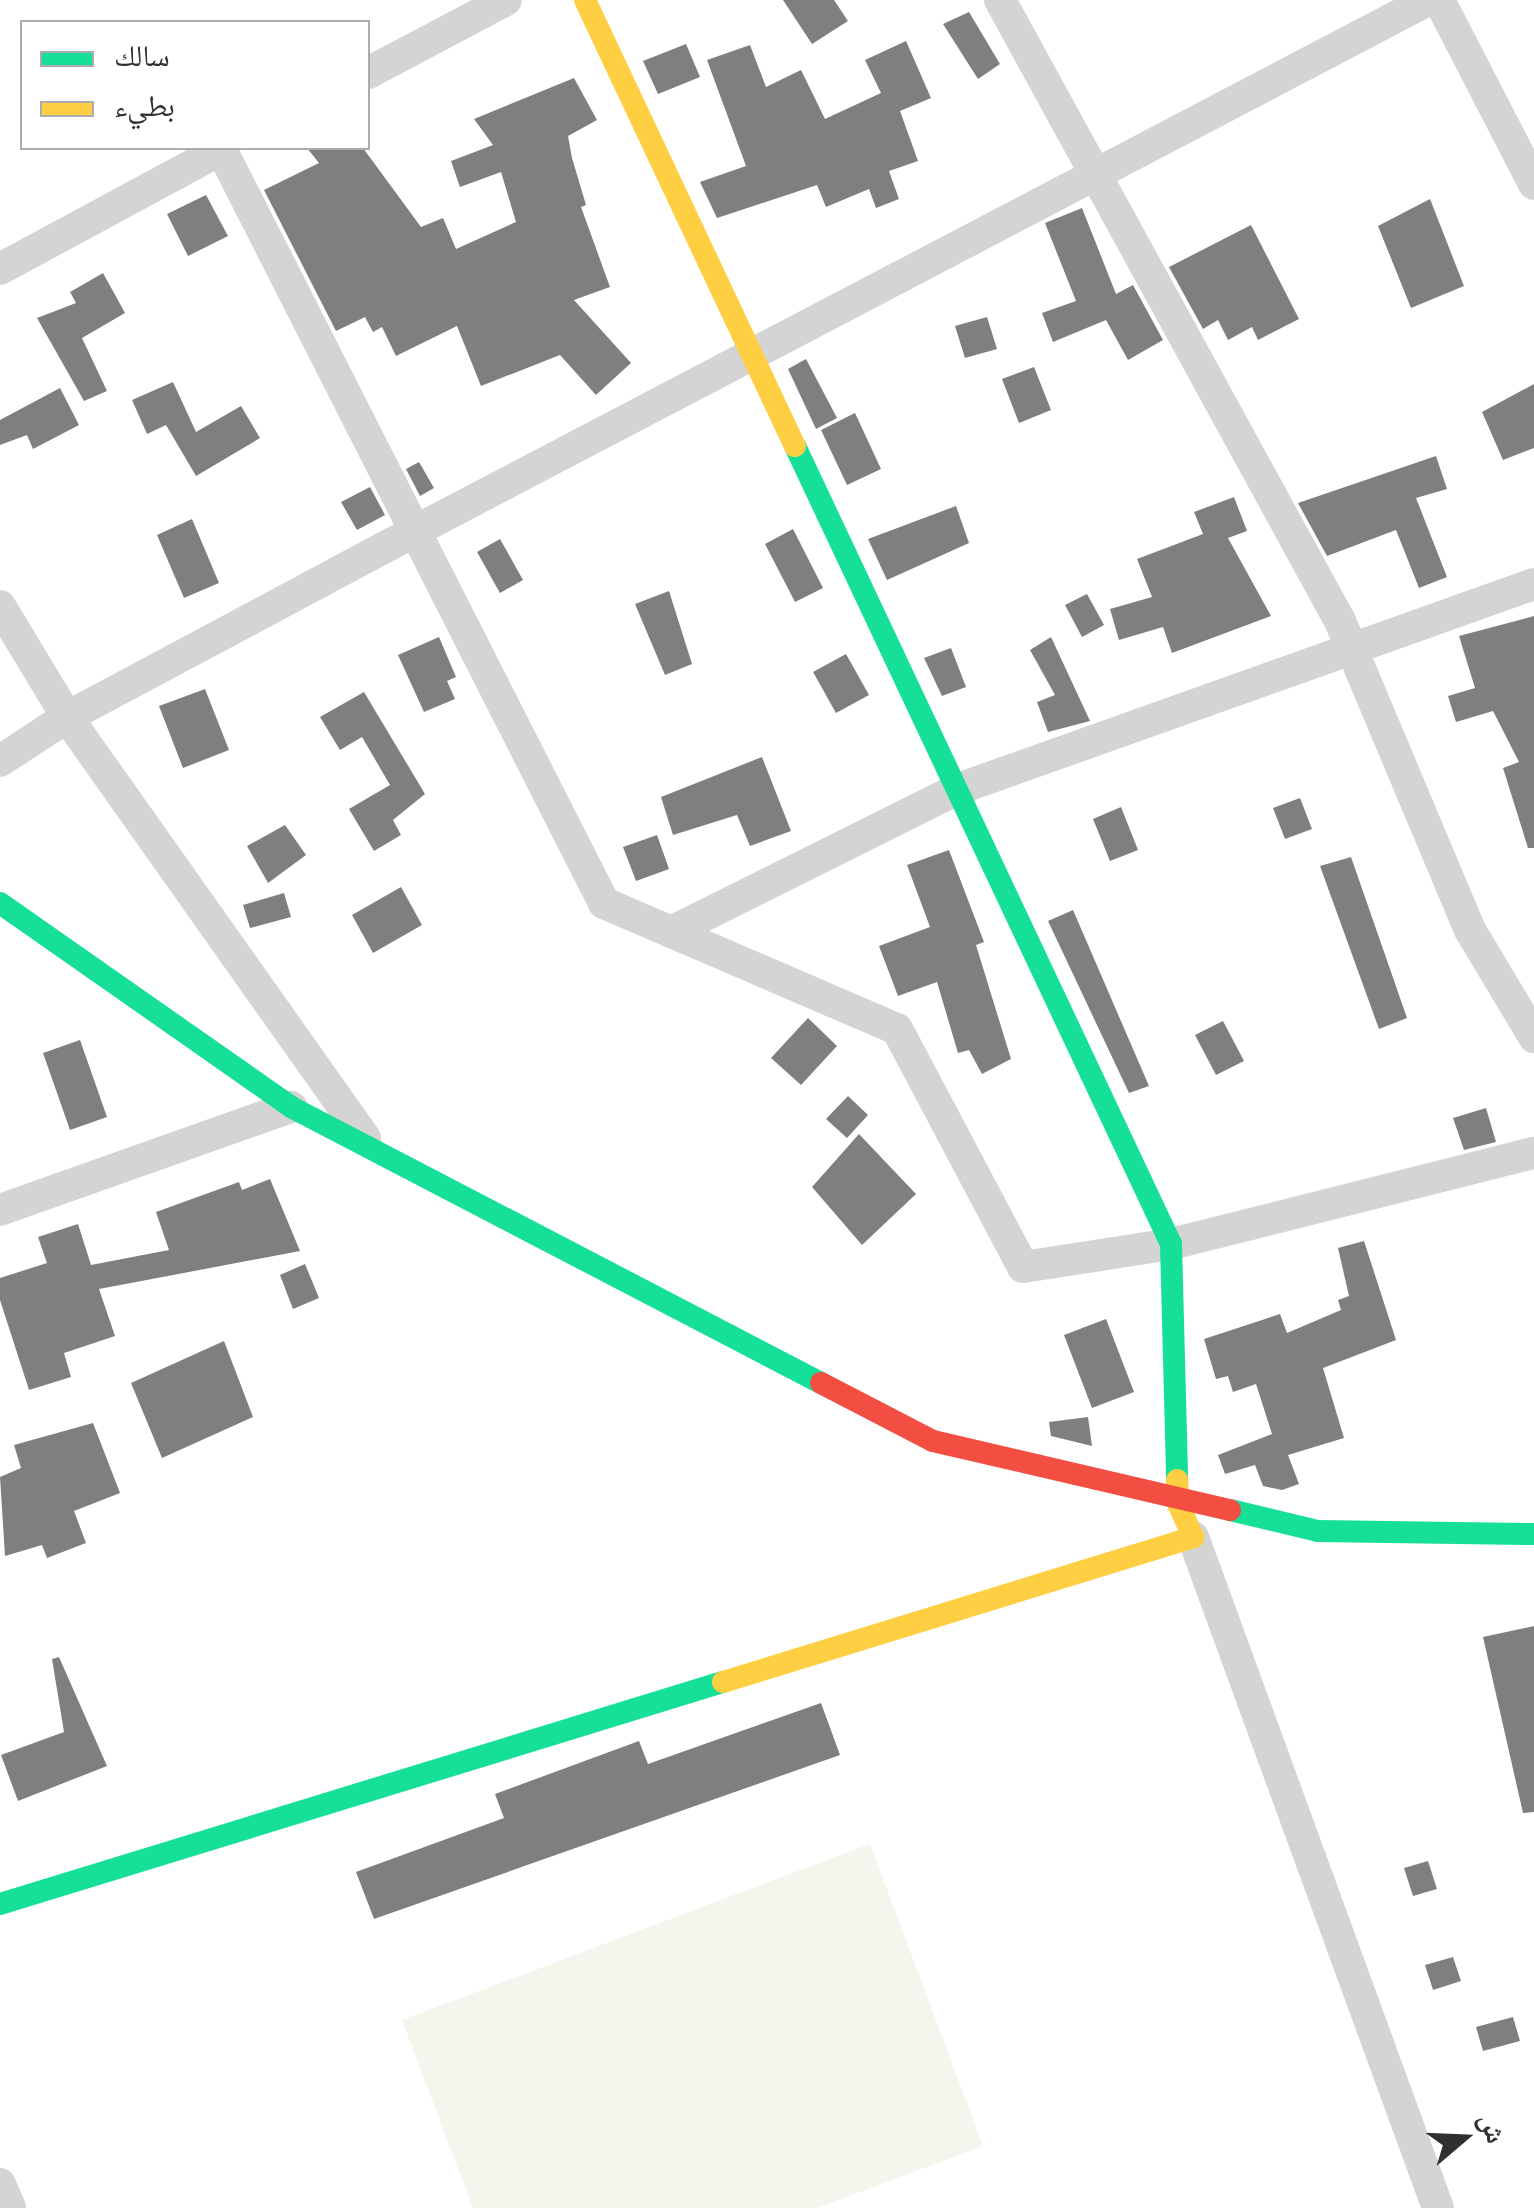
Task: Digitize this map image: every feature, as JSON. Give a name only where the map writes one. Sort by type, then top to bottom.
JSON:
[{"type":"main road","points":[[0,1904],[1193,1537],[1178,1503],[1171,1244],[585,0]]},
{"type":"main road","points":[[0,903],[291,1107],[933,1441],[1178,1503],[1318,1531],[1534,1534]]},
{"type":"street","points":[[370,71],[506,0]]},
{"type":"street","points":[[1000,0],[1098,174],[1352,649],[1470,930],[1534,1037]]},
{"type":"street","points":[[0,761],[68,717],[414,531],[755,356],[1428,0]]},
{"type":"street","points":[[1438,0],[1534,184]]},
{"type":"street","points":[[0,269],[218,150]]},
{"type":"street","points":[[223,150],[604,904],[897,1029],[1023,1267],[1171,1244],[1534,1153]]},
{"type":"street","points":[[671,932],[958,790],[1534,584]]},
{"type":"street","points":[[0,606],[68,717],[374,1150]]},
{"type":"street","points":[[0,1210],[291,1107]]},
{"type":"street","points":[[1193,1537],[1438,2208]]},
{"type":"street","points":[[0,2184],[10,2208]]},
{"type":"shaded area","points":[[870,1844],[983,2146],[817,2208],[473,2208],[402,2020]]},
{"type":"building","points":[[783,0],[834,0],[848,21],[812,44]]},
{"type":"building","points":[[969,12],[1000,64],[978,79],[943,24]]},
{"type":"building","points":[[906,41],[931,98],[900,111],[918,161],[889,171],[899,199],[876,208],[869,189],[826,207],[817,185],[717,218],[700,182],[746,166],[707,60],[750,45],[766,87],[801,70],[825,119],[881,93],[865,60]]},
{"type":"building","points":[[686,44],[700,77],[658,94],[643,61]]},
{"type":"building","points":[[574,78],[597,120],[568,136],[586,205],[581,207],[610,287],[574,300],[631,363],[596,395],[560,355],[481,386],[457,326],[396,356],[382,327],[373,332],[365,317],[336,331],[264,190],[319,163],[309,150],[364,150],[421,227],[443,218],[456,249],[516,222],[501,172],[460,187],[451,161],[493,145],[474,119]]},
{"type":"building","points":[[206,195],[228,236],[188,256],[167,214]]},
{"type":"building","points":[[1430,199],[1464,286],[1411,308],[1378,226]]},
{"type":"building","points":[[1082,208],[1116,294],[1133,285],[1163,340],[1128,360],[1106,320],[1053,342],[1042,313],[1076,301],[1045,223]]},
{"type":"building","points":[[1251,225],[1299,319],[1258,340],[1252,327],[1228,340],[1218,320],[1203,329],[1169,267]]},
{"type":"building","points":[[103,273],[125,313],[82,338],[107,391],[84,401],[37,318],[76,303],[70,292]]},
{"type":"building","points":[[987,317],[997,349],[965,358],[955,326]]},
{"type":"building","points":[[806,359],[837,418],[816,429],[788,369]]},
{"type":"building","points":[[1034,367],[1051,410],[1019,423],[1002,379]]},
{"type":"building","points":[[173,382],[196,432],[241,406],[260,438],[196,476],[166,425],[147,434],[132,400]]},
{"type":"building","points":[[1534,384],[1534,448],[1503,460],[1482,412]]},
{"type":"building","points":[[60,388],[79,425],[33,449],[27,435],[0,445],[0,420]]},
{"type":"building","points":[[855,413],[881,469],[847,485],[821,430]]},
{"type":"building","points":[[1436,456],[1447,489],[1416,498],[1447,577],[1419,588],[1396,530],[1327,556],[1298,503]]},
{"type":"building","points":[[419,462],[434,488],[420,496],[406,469]]},
{"type":"building","points":[[370,487],[385,515],[357,530],[341,502]]},
{"type":"building","points":[[1234,497],[1247,531],[1228,538],[1271,616],[1172,653],[1163,627],[1119,640],[1110,609],[1152,597],[1137,559],[1203,534],[1194,512]]},
{"type":"building","points":[[956,506],[969,543],[887,580],[868,539]]},
{"type":"building","points":[[192,519],[219,583],[184,598],[157,535]]},
{"type":"building","points":[[793,529],[823,588],[795,602],[765,544]]},
{"type":"building","points":[[500,539],[523,580],[500,593],[477,552]]},
{"type":"building","points":[[669,591],[692,664],[665,675],[635,604]]},
{"type":"building","points":[[1087,594],[1104,625],[1082,637],[1065,605]]},
{"type":"building","points":[[1534,616],[1534,848],[1528,848],[1503,768],[1519,762],[1493,711],[1456,722],[1448,696],[1475,688],[1459,636]]},
{"type":"building","points":[[439,637],[456,677],[447,681],[455,699],[424,712],[398,655]]},
{"type":"building","points":[[1051,637],[1090,721],[1048,732],[1037,702],[1055,695],[1030,650]]},
{"type":"building","points":[[951,648],[966,687],[942,696],[924,658]]},
{"type":"building","points":[[846,654],[869,695],[836,713],[813,672]]},
{"type":"building","points":[[205,689],[229,750],[183,768],[159,706]]},
{"type":"building","points":[[364,692],[425,794],[393,820],[401,835],[374,851],[349,809],[390,785],[362,737],[340,750],[320,717]]},
{"type":"building","points":[[762,757],[791,831],[750,846],[737,815],[673,835],[661,797]]},
{"type":"building","points":[[1300,798],[1312,829],[1285,839],[1273,808]]},
{"type":"building","points":[[1121,807],[1138,850],[1110,861],[1093,819]]},
{"type":"building","points":[[285,825],[306,855],[268,883],[247,846]]},
{"type":"building","points":[[657,835],[669,869],[636,881],[623,847]]},
{"type":"building","points":[[949,850],[984,942],[976,945],[1011,1059],[982,1074],[969,1050],[958,1053],[937,982],[898,996],[879,946],[930,927],[907,865]]},
{"type":"building","points":[[1351,857],[1407,1018],[1379,1029],[1320,866]]},
{"type":"building","points":[[401,887],[422,925],[373,953],[352,915]]},
{"type":"building","points":[[284,893],[291,917],[250,928],[243,905]]},
{"type":"building","points":[[1073,910],[1149,1086],[1129,1093],[1048,921]]},
{"type":"building","points":[[808,1018],[837,1046],[801,1085],[771,1058]]},
{"type":"building","points":[[1223,1021],[1244,1061],[1216,1075],[1195,1035]]},
{"type":"building","points":[[80,1040],[107,1117],[70,1130],[43,1053]]},
{"type":"building","points":[[848,1096],[868,1115],[847,1138],[826,1119]]},
{"type":"building","points":[[1486,1108],[1496,1142],[1464,1150],[1453,1118]]},
{"type":"building","points":[[859,1134],[916,1194],[862,1245],[812,1187]]},
{"type":"building","points":[[270,1179],[300,1251],[99,1289],[115,1336],[64,1353],[71,1377],[29,1390],[0,1300],[0,1278],[47,1263],[38,1237],[78,1224],[91,1265],[169,1250],[156,1212],[239,1182],[242,1190]]},
{"type":"building","points":[[1364,1241],[1396,1340],[1323,1368],[1344,1438],[1288,1455],[1299,1484],[1282,1490],[1263,1486],[1255,1465],[1225,1474],[1218,1455],[1272,1434],[1256,1384],[1233,1392],[1228,1376],[1216,1379],[1204,1339],[1280,1314],[1287,1333],[1341,1310],[1338,1300],[1349,1296],[1338,1248]]},
{"type":"building","points":[[305,1264],[319,1298],[293,1309],[280,1275]]},
{"type":"building","points":[[1106,1319],[1134,1392],[1092,1408],[1064,1335]]},
{"type":"building","points":[[224,1341],[253,1417],[162,1458],[131,1383]]},
{"type":"building","points":[[1088,1417],[1092,1446],[1051,1436],[1049,1422]]},
{"type":"building","points":[[93,1423],[120,1493],[74,1511],[86,1543],[47,1558],[42,1545],[5,1556],[0,1477],[21,1468],[14,1445]]},
{"type":"building","points":[[1534,1626],[1534,1812],[1523,1813],[1483,1637]]},
{"type":"building","points":[[59,1657],[107,1766],[18,1801],[1,1755],[64,1732],[52,1659]]},
{"type":"building","points":[[821,1703],[840,1755],[374,1919],[356,1872],[504,1818],[495,1794],[639,1741],[648,1764]]},
{"type":"building","points":[[1428,1861],[1437,1889],[1413,1896],[1404,1868]]},
{"type":"building","points":[[1453,1957],[1461,1981],[1433,1990],[1425,1965]]},
{"type":"building","points":[[1513,2017],[1520,2041],[1483,2051],[1476,2027]]},
{"type":"traffic: fast","points":[[795,446],[1171,1244],[1177,1480]]},
{"type":"traffic: fast","points":[[0,903],[291,1107],[821,1383]]},
{"type":"traffic: fast","points":[[1230,1510],[1318,1531],[1534,1534]]},
{"type":"traffic: fast","points":[[0,1904],[723,1682]]},
{"type":"traffic: slow","points":[[585,0],[795,446]]},
{"type":"traffic: slow","points":[[723,1682],[1193,1537],[1178,1503],[1177,1480]]},
{"type":"traffic: jam","points":[[821,1383],[933,1441],[1230,1510]]}]
